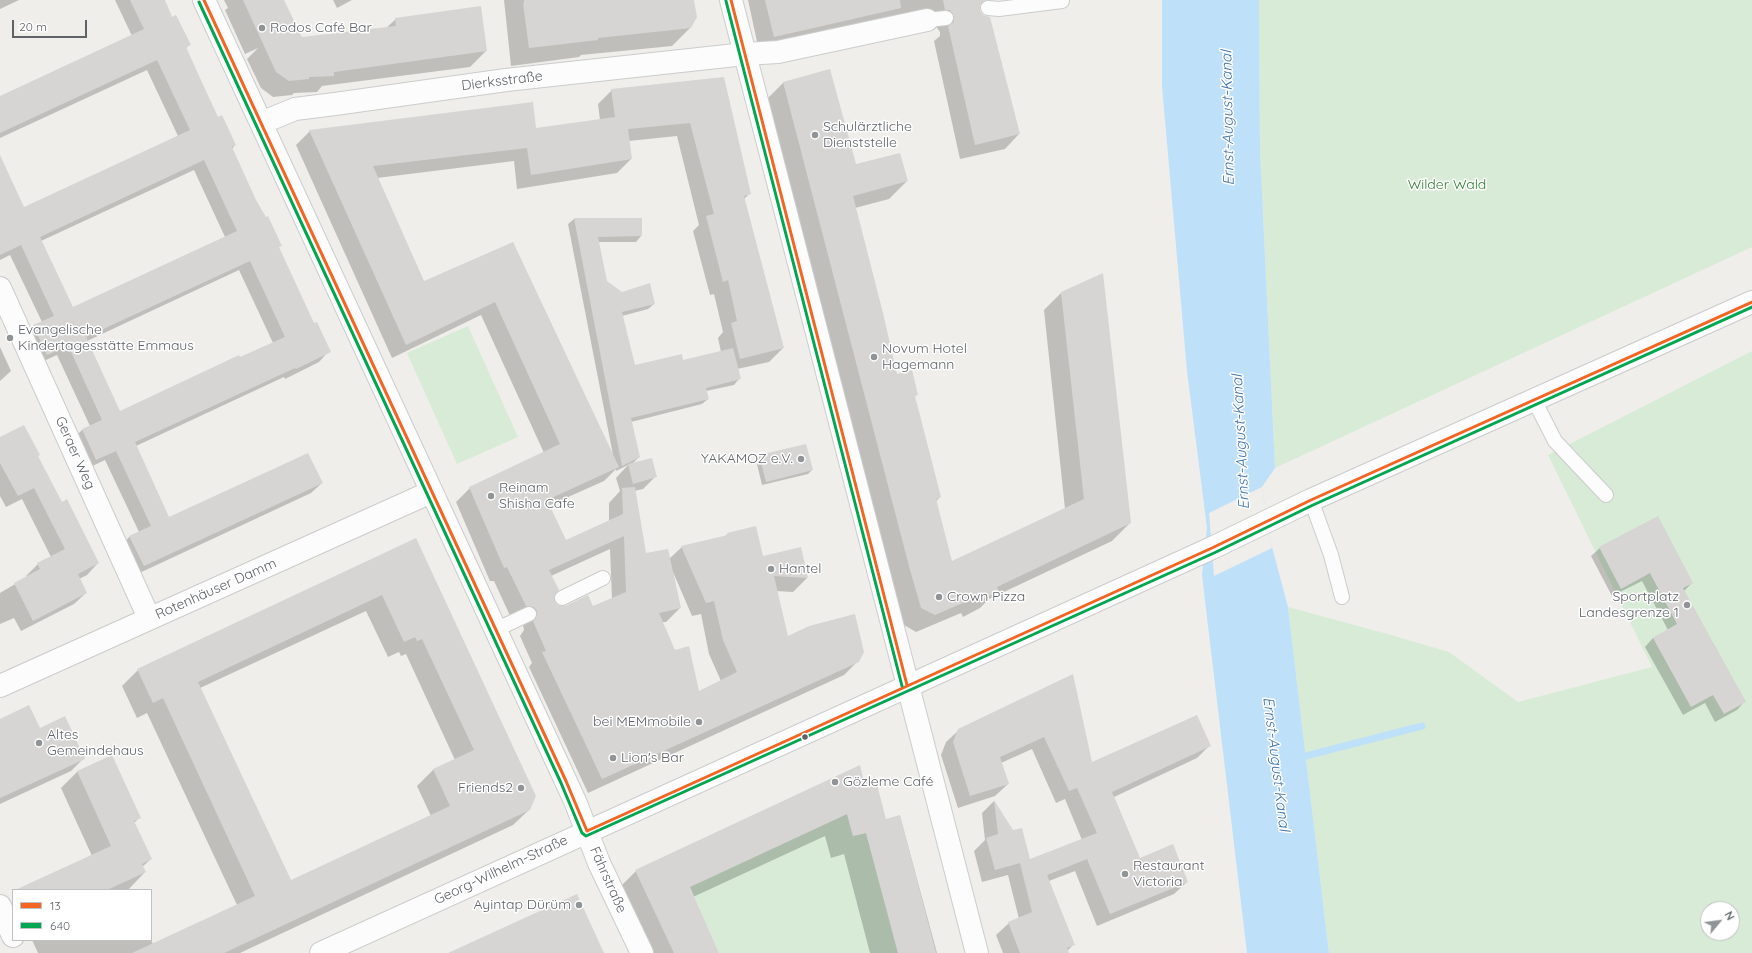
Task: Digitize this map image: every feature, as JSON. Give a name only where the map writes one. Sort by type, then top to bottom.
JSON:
[{"type":"street","name":"Fährstraße","points":[[204,0],[572,794],[599,863],[642,953]]},
{"type":"street","points":[[731,0],[907,686],[941,808],[977,953]]},
{"type":"street","name":"Dierksstraße","points":[[261,123],[295,109],[506,80],[745,54],[778,52],[937,19]]},
{"type":"street","name":"Geraer Weg","points":[[0,288],[149,618]]},
{"type":"street","name":"Georg-Wilhelm-Straße","points":[[321,953],[1212,548],[1311,500],[1752,302]]},
{"type":"street","name":"Rotenhäuser Damm","points":[[0,686],[431,492]]},
{"type":"street","points":[[0,906],[12,934]]},
{"type":"street","points":[[15,941],[21,953]]},
{"type":"lane","points":[[988,8],[998,9],[1062,2],[1062,0]]},
{"type":"lane","points":[[1534,400],[1555,441],[1606,495]]},
{"type":"lane","points":[[1311,500],[1331,555],[1342,597]]},
{"type":"lane","points":[[562,598],[603,578]]},
{"type":"lane","points":[[495,630],[529,614]]},
{"type":"green space","name":"Wilder Wald","points":[[1259,0],[1752,0],[1752,247],[1275,468],[1260,149]]},
{"type":"green space","points":[[468,326],[518,437],[457,464],[407,353]]},
{"type":"green space","points":[[1752,351],[1752,953],[1329,953],[1288,607],[1449,652],[1518,702],[1652,667],[1548,455]]},
{"type":"green space","points":[[847,814],[853,836],[866,833],[898,953],[719,953],[690,887]]},
{"type":"water","name":"Ernst-August-Kanal","points":[[1162,0],[1259,0],[1260,149],[1275,468],[1262,487],[1271,543],[1288,607],[1329,953],[1247,953],[1202,575],[1207,528],[1187,371],[1162,86]]},
{"type":"pier","points":[[1262,487],[1272,548],[1214,576],[1209,513]]},
{"type":"building","points":[[130,0],[165,0],[172,17],[176,15],[191,45],[186,47],[200,78],[218,117],[222,115],[236,145],[232,147],[256,200],[266,217],[268,216],[282,246],[279,247],[314,323],[317,322],[331,352],[135,442],[169,517],[308,453],[323,483],[144,566],[129,536],[151,526],[116,451],[96,460],[82,429],[102,420],[68,345],[47,355],[33,325],[54,316],[21,245],[0,255],[0,155],[24,207],[190,130],[157,60],[0,133],[0,96],[144,29]],"holes":[[[204,160],[237,231],[73,307],[40,237]],[[250,261],[285,337],[240,357],[239,355],[120,411],[86,337]]]},
{"type":"building","points":[[243,0],[284,0],[302,37],[396,26],[395,18],[481,6],[487,51],[334,72],[334,76],[309,77],[309,79],[289,81],[276,72]]},
{"type":"building","points":[[524,0],[694,0],[697,17],[691,28],[598,38],[598,40],[529,48],[523,3]]},
{"type":"building","points":[[765,0],[900,0],[901,8],[774,37]]},
{"type":"building","points":[[943,0],[986,0],[981,3],[980,11],[983,15],[990,17],[1020,134],[975,145],[948,26],[954,22],[954,17],[950,10],[945,10]]},
{"type":"building","points":[[830,69],[856,164],[900,153],[908,181],[853,196],[897,374],[912,370],[918,395],[915,396],[941,497],[936,499],[952,561],[1084,499],[1061,292],[1103,273],[1131,523],[997,587],[999,591],[981,600],[979,596],[935,615],[921,608],[909,566],[783,82]]},
{"type":"building","points":[[724,77],[751,194],[744,196],[784,348],[740,359],[731,323],[737,321],[728,280],[723,282],[706,216],[714,214],[690,123],[628,129],[632,159],[531,175],[527,148],[373,166],[424,281],[513,242],[619,467],[547,500],[566,540],[623,514],[622,488],[635,487],[646,553],[668,549],[681,608],[659,613],[675,650],[689,646],[699,691],[737,672],[723,640],[714,601],[706,603],[681,546],[728,535],[727,533],[756,526],[763,556],[801,547],[808,578],[774,576],[788,636],[809,626],[855,614],[864,652],[859,662],[602,779],[542,652],[546,651],[533,621],[537,615],[537,611],[534,607],[526,606],[507,567],[504,568],[469,487],[560,444],[495,302],[406,345],[309,130],[533,102],[536,128],[615,117],[611,89]],"holes":[[[624,536],[626,592],[593,606],[588,595],[565,606],[557,605],[554,597],[559,590],[549,570]]]},
{"type":"building","points":[[574,218],[642,218],[642,236],[598,237],[607,281],[622,292],[650,283],[655,304],[622,312],[635,365],[682,354],[683,360],[733,348],[741,379],[706,388],[709,399],[631,418],[640,457],[622,466]]},
{"type":"building","points":[[24,425],[62,502],[67,499],[99,563],[78,574],[87,593],[33,621],[14,583],[40,569],[37,563],[65,549],[34,488],[18,496],[0,463],[0,437]]},
{"type":"building","points":[[806,444],[813,470],[766,482],[759,455]]},
{"type":"building","points":[[652,458],[657,477],[633,484],[628,464]]},
{"type":"building","points":[[1658,516],[1693,583],[1683,588],[1746,702],[1724,714],[1713,695],[1691,707],[1653,638],[1677,624],[1650,573],[1621,589],[1599,547]]},
{"type":"building","points":[[416,538],[536,796],[530,810],[224,953],[132,953],[255,896],[163,698],[153,703],[137,669]],"holes":[[[382,595],[404,642],[415,637],[417,641],[422,639],[474,750],[433,769],[450,806],[291,880],[198,682]]]},
{"type":"building","points":[[1073,674],[1092,762],[1197,715],[1211,746],[1112,792],[1140,858],[1173,844],[1188,882],[1110,914],[1087,859],[1047,875],[1075,945],[1067,948],[1069,953],[1020,953],[1008,922],[1032,912],[1020,863],[995,870],[986,838],[998,834],[994,800],[1013,830],[1022,828],[1030,859],[1097,833],[1077,788],[1069,791],[1044,737],[1000,757],[1009,784],[970,796],[953,742],[958,729]]},
{"type":"building","name":"Altes Gemeindehaus","points":[[29,705],[40,728],[65,716],[85,759],[0,798],[0,719]]},
{"type":"building","points":[[112,755],[141,818],[134,821],[152,859],[142,864],[146,872],[109,889],[17,889],[111,846],[77,771]]},
{"type":"building","points":[[860,765],[864,781],[875,777],[886,819],[900,815],[936,953],[898,953],[866,833],[853,836],[847,814],[690,887],[719,953],[674,953],[635,870]]},
{"type":"building","points":[[577,894],[604,953],[448,953]]},
{"type":"waterway","points":[[1298,758],[1422,726]]},
{"type":"transit line","name":"13","points":[[204,0],[566,781],[587,831]]},
{"type":"transit line","name":"13","points":[[731,0],[907,685]]},
{"type":"transit line","name":"640","points":[[726,1],[902,686]]},
{"type":"transit line","name":"640","points":[[199,2],[561,783],[582,833],[586,836],[1214,553],[1313,505],[1752,307]]},
{"type":"transit line","name":"13","points":[[587,831],[1212,548],[1311,500],[1752,302]]},
{"type":"place","name":"Rodos Café Bar","points":[[262,28]]},
{"type":"place","name":"Schulärztliche Dienststelle","points":[[815,135]]},
{"type":"place","name":"Evangelische Kindertagesstätte Emmaus","points":[[10,338]]},
{"type":"place","name":"Novum Hotel Hagemann","points":[[874,357]]},
{"type":"place","name":"YAKAMOZ e.V.","points":[[801,459]]},
{"type":"place","name":"Reinam Shisha Cafe","points":[[491,496]]},
{"type":"place","name":"Hantel","points":[[771,569]]},
{"type":"place","name":"Crown Pizza","points":[[939,597]]},
{"type":"place","name":"Sportplatz Landesgrenze 1","points":[[1687,605]]},
{"type":"place","name":"bei MEMmobile","points":[[699,722]]},
{"type":"place","name":"Altes Gemeindehaus","points":[[39,743]]},
{"type":"place","name":"Lion's Bar","points":[[613,758]]},
{"type":"place","name":"Gözleme Café","points":[[835,782]]},
{"type":"place","name":"Friends2","points":[[521,788]]},
{"type":"place","name":"Restaurant Victoria","points":[[1125,874]]},
{"type":"place","name":"Ayintap Dürüm","points":[[579,905]]}]
